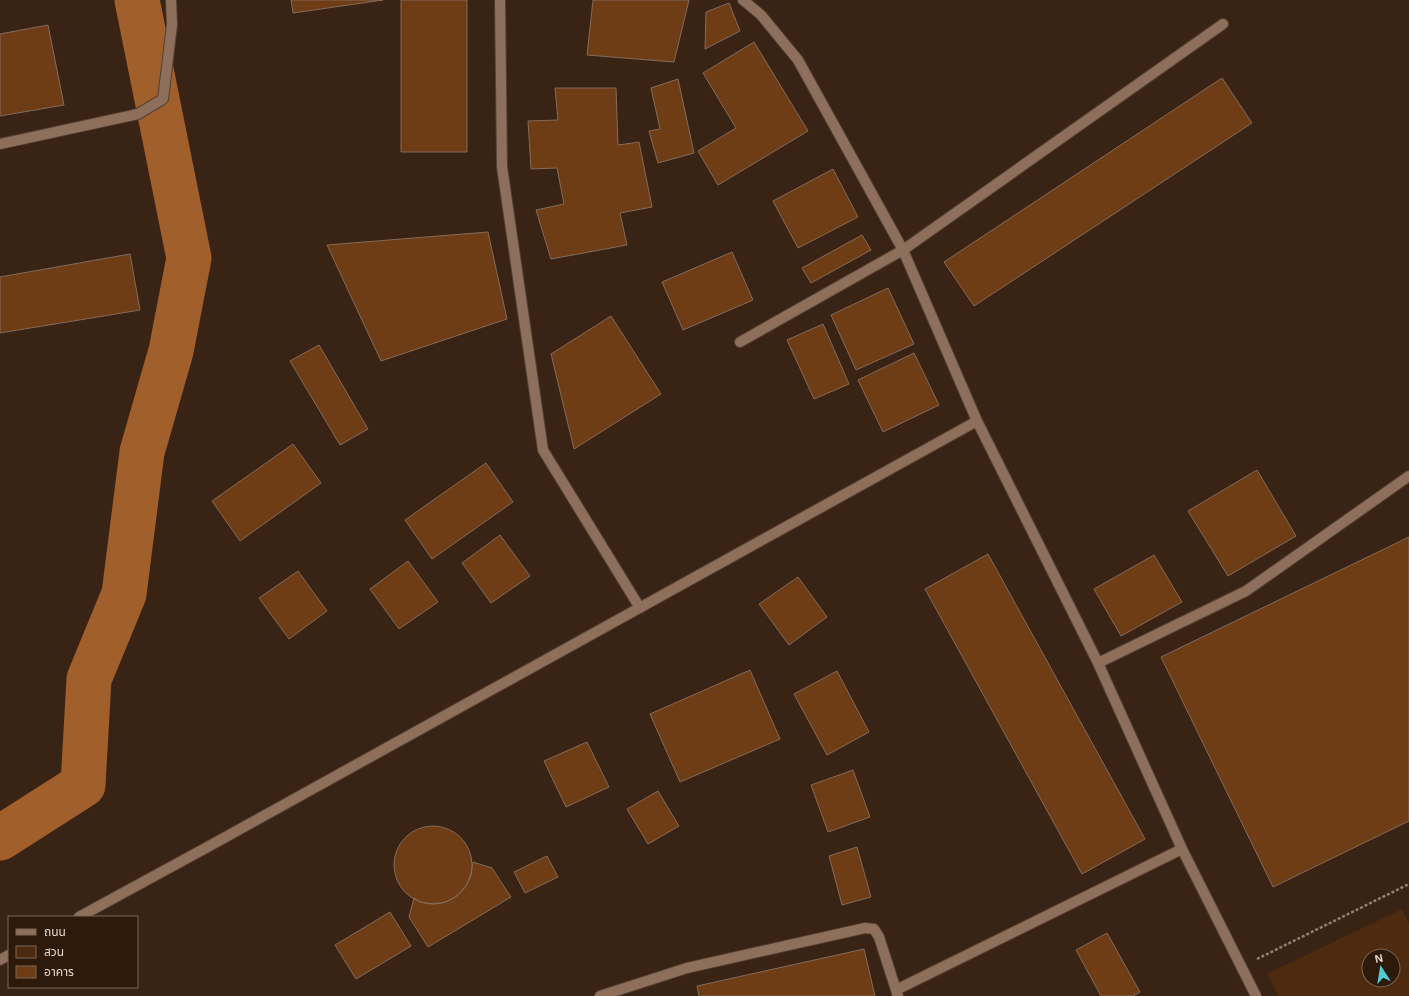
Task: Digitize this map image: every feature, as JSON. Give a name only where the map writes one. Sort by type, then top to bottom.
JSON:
[{"type":"street","points":[[0,144],[138,114],[163,98],[172,25],[171,0]]},
{"type":"street","points":[[500,0],[502,167],[543,450],[640,608]]},
{"type":"street","points":[[743,0],[761,15],[798,60],[903,250],[977,421],[1098,662],[1182,849],[1243,967],[1256,996]]},
{"type":"street","points":[[740,342],[903,250],[1223,24]]},
{"type":"street","points":[[81,916],[977,421]]},
{"type":"street","points":[[1098,662],[1246,591],[1409,476]]},
{"type":"street","points":[[600,996],[687,968],[865,928],[874,930],[878,937],[897,993],[1182,849]]},
{"type":"path","points":[[1243,967],[1409,884]]},
{"type":"green space","points":[[1402,909],[1409,924],[1409,996],[1278,996],[1267,974]]},
{"type":"building","points":[[291,0],[383,0],[293,13]]},
{"type":"building","points":[[401,0],[467,0],[467,152],[401,152]]},
{"type":"building","points":[[593,0],[689,0],[674,62],[587,55]]},
{"type":"building","points":[[729,3],[740,31],[705,49],[706,12]]},
{"type":"building","points":[[48,25],[64,105],[0,116],[0,34]]},
{"type":"building","points":[[754,42],[808,131],[718,185],[698,151],[736,128],[703,73]]},
{"type":"building","points":[[1222,78],[1252,123],[974,306],[944,262]]},
{"type":"building","points":[[678,79],[694,153],[658,163],[649,131],[660,129],[651,88]]},
{"type":"building","points":[[555,88],[616,88],[618,145],[639,142],[652,207],[620,213],[627,245],[551,259],[536,210],[564,204],[557,168],[531,169],[528,121],[558,120]]},
{"type":"building","points":[[833,169],[858,217],[798,248],[773,201]]},
{"type":"building","points":[[488,232],[507,319],[381,361],[327,245]]},
{"type":"building","points":[[862,235],[871,250],[811,283],[802,268]]},
{"type":"building","points":[[732,252],[753,300],[683,330],[662,282]]},
{"type":"building","points":[[130,254],[140,310],[0,333],[0,277]]},
{"type":"building","points":[[888,288],[914,344],[856,370],[831,315]]},
{"type":"building","points":[[611,316],[661,394],[574,449],[551,354]]},
{"type":"building","points":[[823,324],[849,384],[814,399],[787,340]]},
{"type":"building","points":[[319,345],[368,429],[340,445],[290,361]]},
{"type":"building","points":[[914,353],[939,405],[883,432],[858,380]]},
{"type":"building","points":[[293,444],[321,483],[240,541],[212,501]]},
{"type":"building","points":[[486,463],[513,502],[432,559],[405,520]]},
{"type":"building","points":[[1257,470],[1296,536],[1228,576],[1188,511]]},
{"type":"building","points":[[500,535],[530,576],[491,603],[462,563]]},
{"type":"building","points":[[1409,537],[1409,821],[1273,887],[1161,657]]},
{"type":"building","points":[[988,554],[1145,839],[1082,874],[925,589]]},
{"type":"building","points":[[1154,555],[1182,602],[1121,636],[1094,589]]},
{"type":"building","points":[[408,561],[438,602],[399,629],[370,589]]},
{"type":"building","points":[[298,571],[327,611],[289,639],[259,598]]},
{"type":"building","points":[[798,577],[827,617],[789,645],[759,604]]},
{"type":"building","points":[[750,670],[780,739],[680,782],[650,714]]},
{"type":"building","points":[[837,671],[869,732],[827,755],[794,694]]},
{"type":"building","points":[[587,742],[609,787],[566,807],[544,761]]},
{"type":"building","points":[[853,770],[870,817],[828,832],[811,785]]},
{"type":"building","points":[[658,791],[679,826],[648,844],[627,809]]},
{"type":"building","points":[[433,826],[448,829],[461,837],[469,850],[472,865],[469,880],[461,893],[448,901],[433,904],[418,901],[405,893],[397,880],[394,865],[397,850],[405,837],[418,829]]},
{"type":"building","points":[[857,847],[871,897],[842,905],[829,856]]},
{"type":"building","points":[[547,856],[558,877],[525,893],[514,872]]},
{"type":"building","points":[[473,862],[492,868],[511,897],[428,947],[409,917],[414,898],[420,902],[433,904],[446,902],[457,896],[466,886],[471,875]]},
{"type":"building","points":[[390,912],[411,946],[356,979],[335,945]]},
{"type":"building","points":[[1107,933],[1140,992],[1133,996],[1101,996],[1076,950]]},
{"type":"building","points":[[864,949],[875,996],[699,996],[697,986]]},
{"type":"waterway","points":[[0,838],[83,785],[89,679],[124,594],[142,452],[171,351],[189,258],[137,0]]}]
